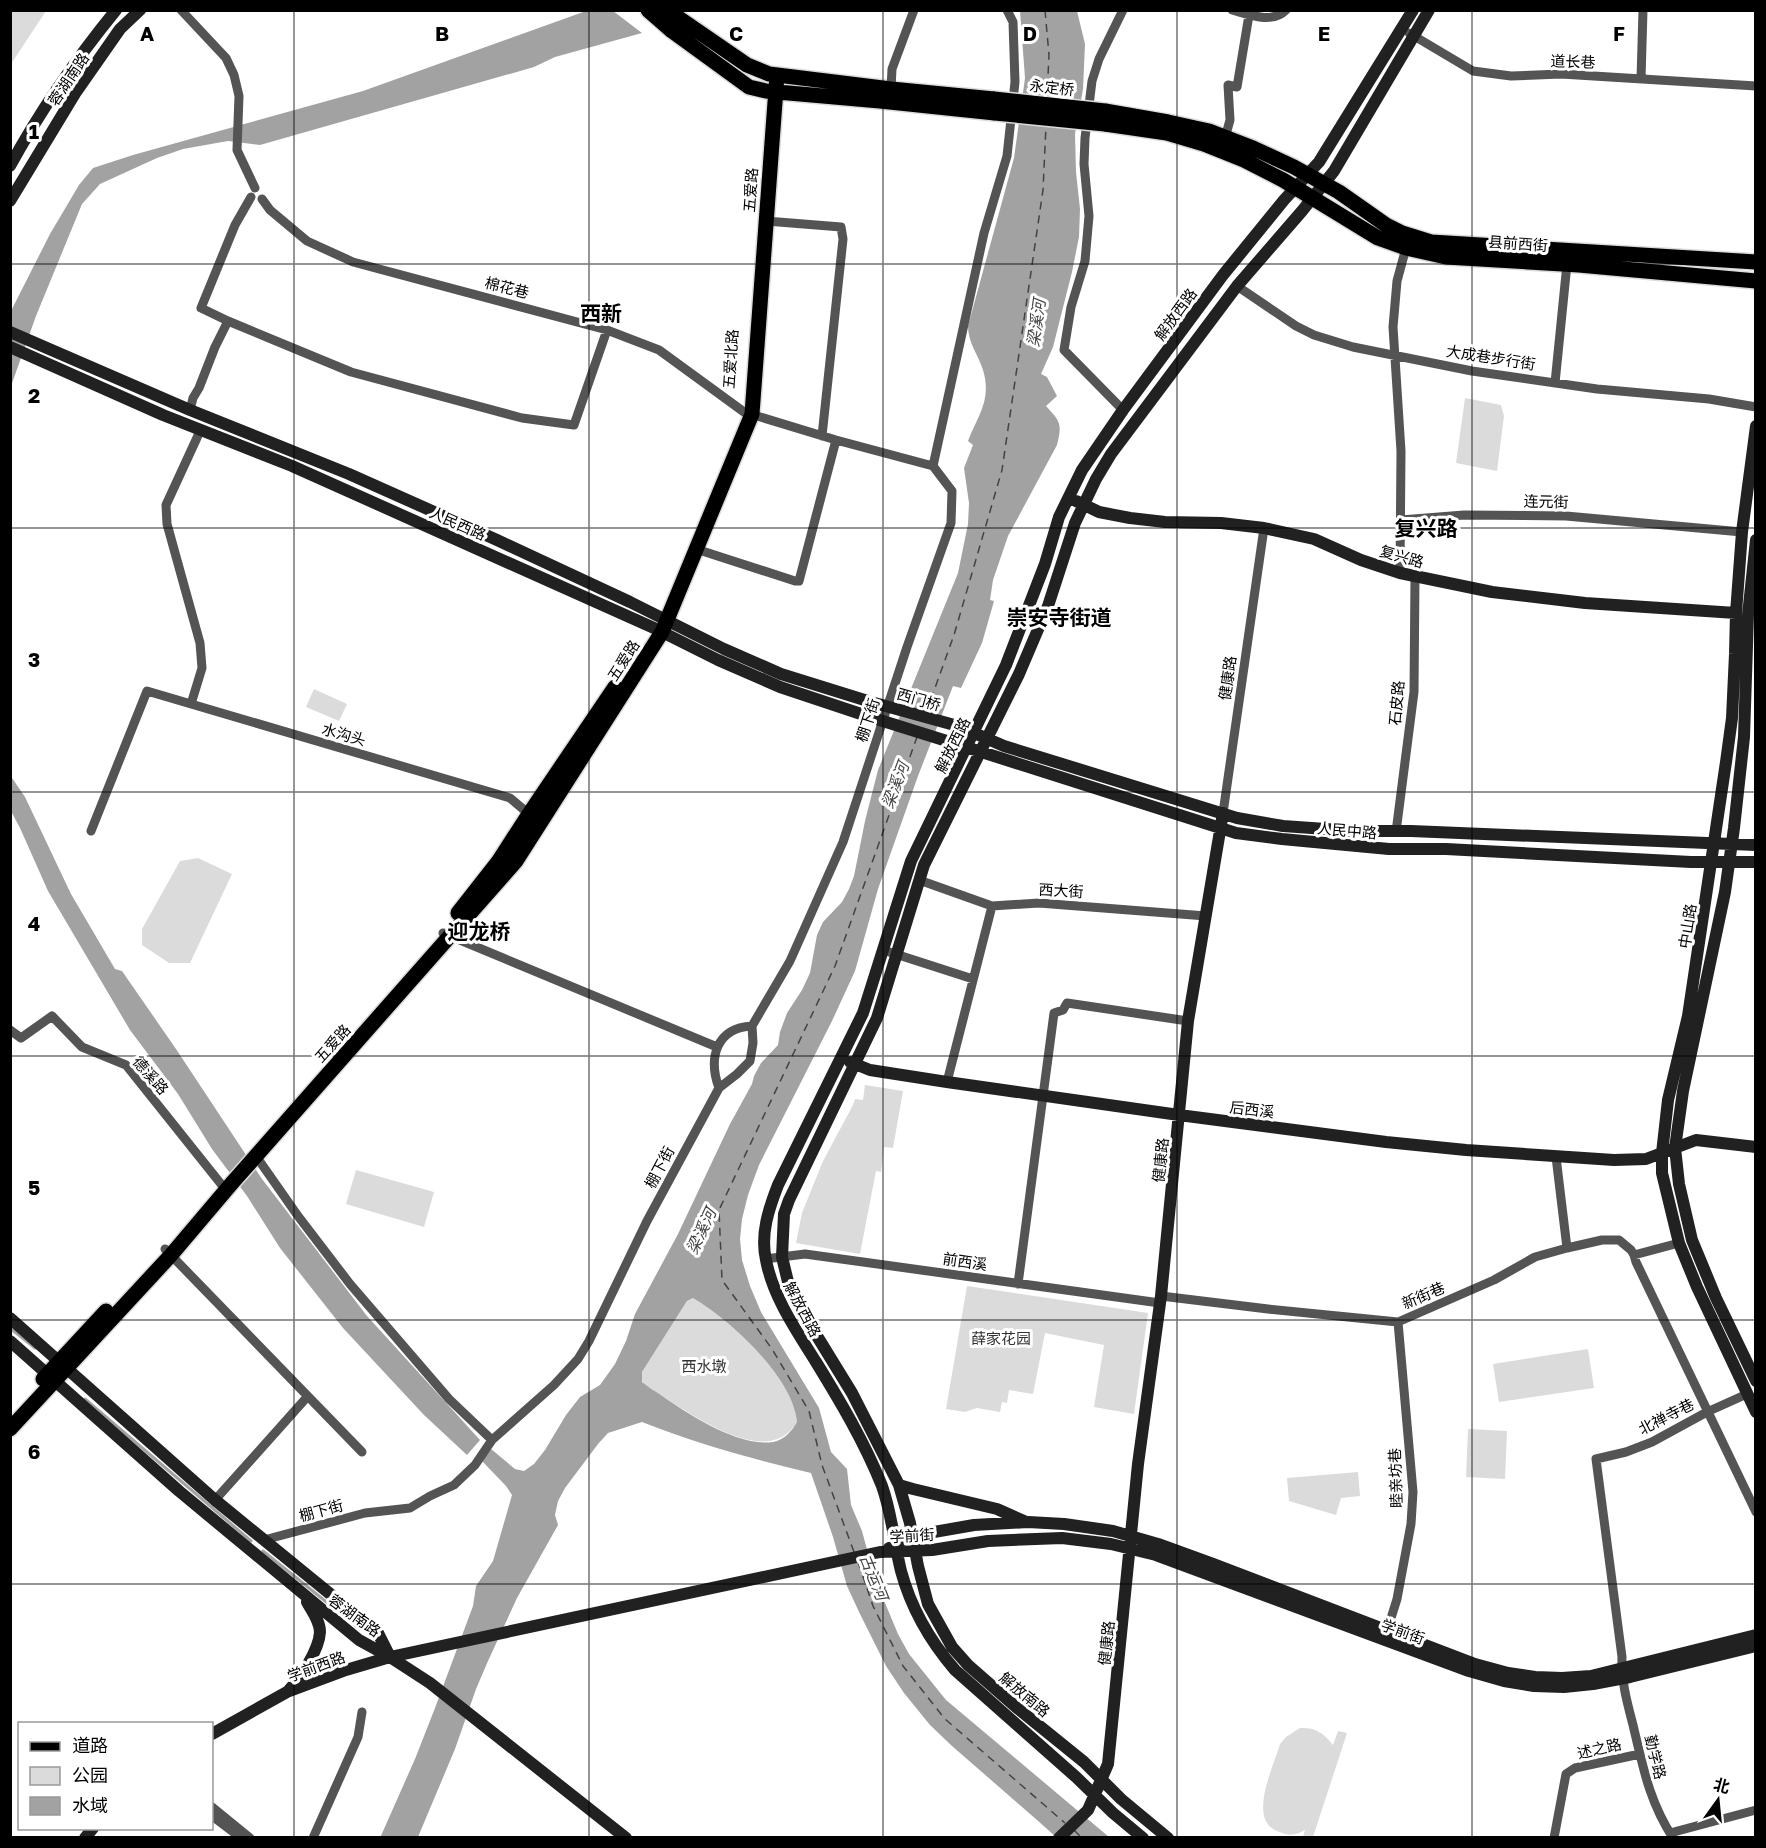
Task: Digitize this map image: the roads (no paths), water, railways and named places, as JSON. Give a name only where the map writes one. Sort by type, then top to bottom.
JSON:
[{"type":"main road","points":[[10,166],[63,81],[116,10]]},
{"type":"main road","name":"蓉湖南路","points":[[10,201],[76,92],[120,29],[140,10]]},
{"type":"main road","points":[[648,10],[672,20],[747,65],[773,75],[891,89],[994,106]]},
{"type":"main road","name":"解放西路","points":[[897,1548],[882,1487],[839,1400],[775,1290],[765,1258],[764,1233],[772,1200],[819,1099],[863,1013],[911,861],[1006,665],[1046,564],[1059,517],[1082,470],[1123,410],[1223,275],[1295,187],[1320,162],[1413,10]]},
{"type":"main road","name":"解放西路","points":[[914,1544],[899,1485],[852,1393],[801,1310],[789,1286],[782,1257],[784,1214],[877,1018],[924,865],[1019,674],[1048,606],[1082,504],[1111,454],[1237,286],[1334,171],[1429,10]]},
{"type":"main road","points":[[672,20],[749,87],[771,92],[880,101],[994,106]]},
{"type":"main road","name":"五爱北路","points":[[661,624],[737,432],[748,413],[773,75]]},
{"type":"main road","name":"五爱路","points":[[227,1182],[447,934],[516,861],[661,624],[696,549],[748,413],[766,221],[771,92]]},
{"type":"main road","name":"永定桥","points":[[994,106],[1105,117]]},
{"type":"main road","name":"县前西街","points":[[1105,117],[1168,122],[1209,131],[1253,148],[1307,174],[1339,192],[1386,225],[1402,233],[1431,242],[1755,262]]},
{"type":"main road","name":"县前西街","points":[[1105,117],[1204,144],[1244,160],[1295,187],[1378,238],[1406,248],[1446,257],[1567,264],[1755,281]]},
{"type":"main road","name":"人民西路","points":[[10,332],[465,526],[661,624],[718,660],[780,687],[870,717]]},
{"type":"main road","name":"人民西路","points":[[10,347],[163,415],[292,466],[781,674],[871,702]]},
{"type":"main road","name":"中山路","points":[[1755,426],[1742,532],[1746,614],[1744,737],[1725,892],[1683,1091],[1675,1148],[1678,1184],[1692,1240],[1755,1381]]},
{"type":"main road","name":"复兴路","points":[[1068,498],[1099,512],[1130,518],[1264,528],[1314,539],[1361,560],[1400,573],[1503,593],[1585,603],[1746,614]]},
{"type":"main road","name":"中山路","points":[[1755,540],[1746,614],[1736,654],[1732,718],[1688,1016],[1668,1100],[1662,1153],[1662,1173],[1679,1243],[1755,1412]]},
{"type":"main road","name":"五爱路","points":[[447,934],[661,624]]},
{"type":"main road","name":"西门桥","points":[[871,702],[958,726]]},
{"type":"main road","name":"西门桥","points":[[870,717],[950,742]]},
{"type":"main road","name":"人民中路","points":[[958,726],[1004,746],[1237,818],[1283,826],[1354,831],[1755,845]]},
{"type":"main road","name":"人民中路","points":[[950,742],[1236,833],[1389,849],[1446,849],[1691,862],[1755,862]]},
{"type":"main road","name":"健康路","points":[[1059,1838],[1088,1810],[1108,1764],[1138,1464],[1161,1300],[1188,1021],[1223,813]]},
{"type":"main road","name":"后西溪","points":[[841,1058],[870,1070],[947,1082],[1386,1142],[1614,1160],[1646,1159],[1696,1140],[1755,1147]]},
{"type":"main road","points":[[10,1430],[63,1364],[168,1252],[227,1182]]},
{"type":"main road","name":"蓉湖南路","points":[[10,1318],[215,1500],[378,1633],[390,1657]]},
{"type":"main road","name":"蓉湖南路","points":[[10,1341],[179,1491],[359,1641],[390,1657]]},
{"type":"main road","points":[[10,1414],[51,1378]]},
{"type":"main road","points":[[899,1485],[997,1509],[1028,1522]]},
{"type":"main road","name":"学前街","points":[[533,1626],[914,1544],[928,1533],[974,1526],[1028,1522],[1065,1524],[1113,1531],[1156,1556],[1469,1671],[1504,1681],[1534,1686],[1564,1687],[1593,1684],[1755,1635]]},
{"type":"main road","name":"学前街","points":[[914,1544],[932,1550],[988,1541],[1053,1538],[1112,1544],[1131,1543],[1213,1564],[1475,1664],[1508,1674],[1562,1678],[1622,1674],[1755,1646]]},
{"type":"main road","points":[[253,1552],[264,1540]]},
{"type":"main road","name":"解放南路","points":[[914,1544],[928,1604],[952,1647],[968,1665],[1084,1762],[1120,1799],[1168,1838]]},
{"type":"main road","name":"解放南路","points":[[897,1548],[911,1601],[921,1623],[940,1653],[955,1670],[1143,1838]]},
{"type":"main road","points":[[287,1692],[299,1679],[316,1648],[320,1631],[304,1595]]},
{"type":"main road","name":"学前西路","points":[[213,1733],[287,1692],[346,1670],[390,1657],[533,1626]]},
{"type":"main road","points":[[390,1657],[430,1683],[626,1838]]},
{"type":"street","points":[[181,10],[226,58],[234,75],[238,96],[237,150],[253,192],[235,225],[201,308],[351,372],[522,418],[574,424],[607,330]]},
{"type":"street","points":[[891,89],[892,69],[914,10]]},
{"type":"street","points":[[933,466],[984,233],[1007,156],[1015,82],[1013,22],[1007,10]]},
{"type":"street","points":[[1123,10],[1099,59],[1092,81],[1085,138],[1084,164],[1089,216],[1085,261],[1071,307],[1064,350],[1123,410]]},
{"type":"street","points":[[1232,10],[1249,15],[1276,18],[1286,10]]},
{"type":"street","points":[[1641,79],[1643,10]]},
{"type":"street","points":[[1225,138],[1230,120],[1228,85],[1237,87],[1249,15]]},
{"type":"street","name":"道长巷","points":[[1401,28],[1473,71],[1511,76],[1561,74],[1755,86]]},
{"type":"street","name":"棉花巷","points":[[253,192],[261,188],[264,191],[262,199],[270,210],[307,241],[352,262],[607,330],[659,350],[748,413],[933,466]]},
{"type":"street","points":[[766,221],[841,227],[843,239],[822,436]]},
{"type":"street","points":[[1400,573],[1401,451],[1393,327],[1397,281],[1406,248]]},
{"type":"street","points":[[1555,383],[1567,264]]},
{"type":"street","name":"大成巷步行街","points":[[1237,286],[1296,326],[1353,347],[1555,383],[1708,399],[1755,407]]},
{"type":"street","points":[[190,410],[193,398],[228,321]]},
{"type":"street","points":[[191,704],[202,668],[200,643],[167,524],[166,505],[201,429]]},
{"type":"street","points":[[696,549],[799,581],[836,440]]},
{"type":"street","name":"棚下街","points":[[264,1540],[365,1514],[410,1508],[454,1485],[475,1465],[492,1440],[554,1385],[578,1359],[647,1221],[719,1088],[750,1061],[753,1043],[752,1026],[790,961],[843,842],[907,647],[951,523],[952,491],[933,466]]},
{"type":"street","name":"连元街","points":[[1401,520],[1464,515],[1566,516],[1742,532]]},
{"type":"street","name":"健康路","points":[[1223,813],[1264,528]]},
{"type":"street","name":"石皮路","points":[[1396,832],[1414,692],[1415,576]]},
{"type":"street","name":"水沟头","points":[[91,831],[147,692],[510,798],[529,814]]},
{"type":"street","name":"西大街","points":[[919,880],[992,906],[1039,903],[1206,916]]},
{"type":"street","points":[[947,1082],[992,906]]},
{"type":"street","points":[[447,934],[717,1047]]},
{"type":"street","points":[[883,950],[973,979]]},
{"type":"street","points":[[1018,1284],[1045,1096],[1054,1013],[1063,1010],[1067,1003],[1188,1021]]},
{"type":"street","name":"德溪路","points":[[10,1030],[21,1038],[52,1016],[82,1047],[126,1065],[227,1182]]},
{"type":"street","points":[[719,1088],[714,1070],[717,1047],[731,1033],[743,1026],[752,1026]]},
{"type":"street","points":[[254,1153],[350,1284],[449,1399],[492,1440]]},
{"type":"street","points":[[1556,1157],[1567,1248]]},
{"type":"street","name":"新街巷","points":[[1161,1300],[1398,1322],[1494,1280],[1535,1257],[1602,1240],[1619,1240],[1634,1255]]},
{"type":"street","points":[[1679,1243],[1634,1255],[1755,1512]]},
{"type":"street","points":[[168,1252],[362,1452]]},
{"type":"street","name":"前西溪","points":[[765,1258],[805,1254],[1018,1284],[1161,1300]]},
{"type":"street","name":"睦亲坊巷","points":[[1387,1631],[1397,1599],[1411,1524],[1413,1492],[1398,1322]]},
{"type":"street","name":"北禅寺巷","points":[[1596,1459],[1626,1452],[1652,1442],[1707,1412],[1747,1394]]},
{"type":"street","points":[[215,1500],[308,1396]]},
{"type":"street","name":"勤学路","points":[[1596,1459],[1622,1657],[1622,1674],[1647,1785],[1671,1835]]},
{"type":"street","points":[[313,1838],[358,1737],[362,1712]]},
{"type":"street","name":"述之路","points":[[1554,1838],[1566,1774],[1575,1768],[1640,1754]]},
{"type":"street","points":[[213,1808],[250,1838]]},
{"type":"street","points":[[1671,1835],[1755,1810]]},
{"type":"street","points":[[213,1817],[241,1838]]},
{"type":"water","points":[[586,11],[613,11],[642,33],[555,57],[534,67],[260,145],[228,141],[183,149],[157,158],[100,184],[82,204],[36,316],[11,386],[11,311],[50,234],[79,185],[93,168],[363,91]]},
{"type":"water","points":[[1020,11],[1077,11],[1085,44],[1083,89],[1075,134],[1080,209],[1079,237],[1053,347],[1041,374],[1047,377],[1057,396],[1046,406],[1059,424],[1057,445],[1008,536],[993,580],[990,600],[994,601],[982,643],[961,688],[953,686],[878,889],[855,971],[759,1165],[748,1195],[740,1239],[742,1260],[761,1312],[819,1408],[831,1452],[847,1469],[851,1505],[862,1531],[875,1579],[909,1654],[946,1700],[1109,1837],[1056,1837],[930,1725],[886,1666],[860,1614],[847,1586],[811,1473],[725,1450],[642,1422],[608,1433],[565,1488],[558,1501],[555,1515],[558,1525],[517,1598],[488,1661],[455,1749],[418,1837],[380,1838],[435,1708],[473,1606],[476,1586],[493,1561],[512,1495],[482,1461],[491,1449],[515,1469],[524,1471],[534,1464],[580,1397],[600,1385],[615,1364],[635,1314],[678,1234],[754,1076],[761,1063],[778,1045],[787,1013],[810,973],[817,935],[823,922],[842,902],[854,876],[878,770],[958,573],[968,524],[969,503],[964,468],[973,445],[968,441],[983,407],[986,390],[983,370],[971,343],[968,326],[1014,158],[1025,78]],"holes":[[[693,1298],[708,1308],[757,1351],[784,1387],[793,1405],[797,1422],[781,1439],[773,1442],[759,1442],[714,1428],[642,1382],[642,1372],[687,1301]]]},
{"type":"water","points":[[10,775],[25,797],[71,894],[115,969],[122,971],[262,1179],[367,1316],[480,1440],[467,1455],[424,1415],[343,1328],[280,1248],[247,1196],[212,1149],[178,1094],[130,1030],[48,891],[11,811]]},
{"type":"waterway","points":[[10,1328],[35,1348]]},
{"type":"waterway","points":[[85,1399],[251,1541]]},
{"type":"waterway","points":[[263,1551],[360,1629]]},
{"type":"district","name":"西新","points":[[601,313]]},
{"type":"district","name":"复兴路","points":[[1426,528]]},
{"type":"district","name":"崇安寺街道","points":[[1059,617]]},
{"type":"district","name":"迎龙桥","points":[[479,931]]},
{"type":"water label","name":"梁溪河","points":[[1036,323]]},
{"type":"water label","name":"梁溪河","points":[[895,785]]},
{"type":"water label","name":"梁溪河","points":[[701,1231]]},
{"type":"water label","name":"古运河","points":[[874,1577]]},
{"type":"park label","name":"薛家花园","points":[[1001,1338]]},
{"type":"park label","name":"西水墩","points":[[704,1366]]}]
